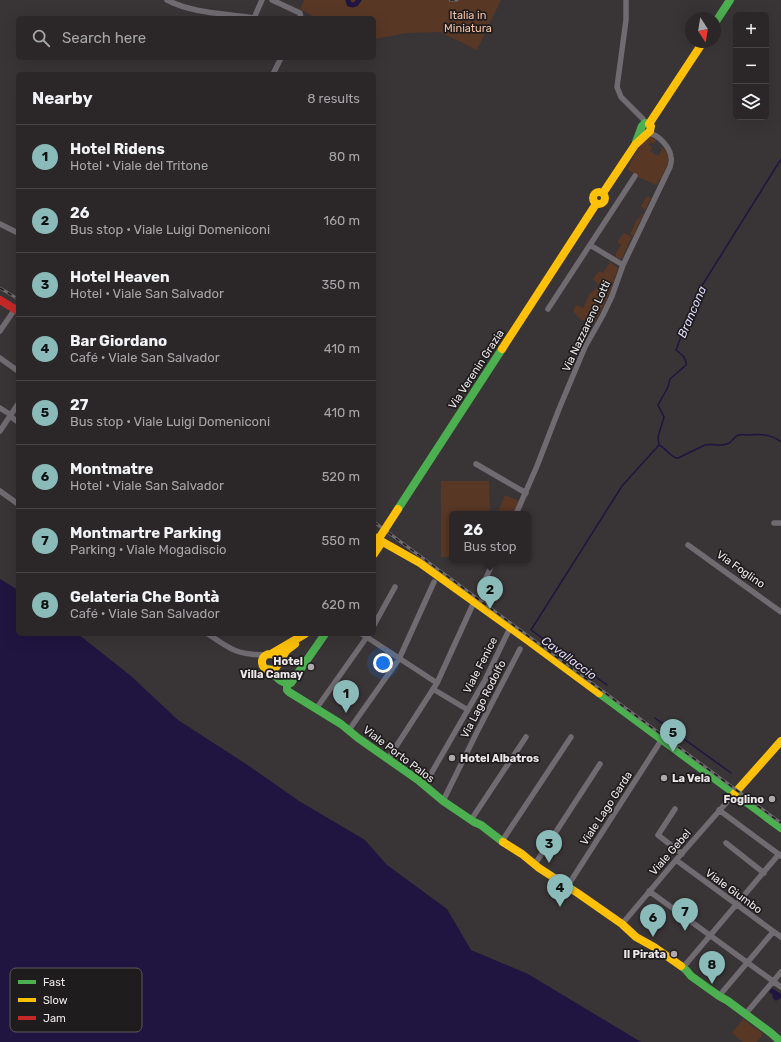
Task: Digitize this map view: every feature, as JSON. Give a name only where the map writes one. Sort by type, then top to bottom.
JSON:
[{"type":"street","points":[[167,0],[190,9],[240,16]]},
{"type":"street","points":[[255,16],[262,0]]},
{"type":"street","points":[[272,0],[300,14],[300,16]]},
{"type":"street","name":"Via Nazzareno Lotti","points":[[517,511],[585,347],[612,296],[623,265],[672,161],[670,151],[621,97],[617,87],[626,20],[626,0]]},
{"type":"street","points":[[721,14],[730,0]]},
{"type":"street","name":"Via Verenin Grazia","points":[[378,544],[398,509],[596,204],[593,199],[594,194],[598,192],[603,193],[635,145],[642,126],[648,127],[699,48]]},
{"type":"street","points":[[274,72],[280,60]]},
{"type":"street","points":[[548,309],[635,176]]},
{"type":"street","points":[[0,224],[16,232]]},
{"type":"street","points":[[590,245],[623,265]]},
{"type":"street","points":[[0,300],[16,310],[0,331]]},
{"type":"street","points":[[0,358],[16,370]]},
{"type":"street","points":[[0,431],[16,407]]},
{"type":"street","points":[[0,408],[16,420]]},
{"type":"street","points":[[476,464],[526,493]]},
{"type":"street","points":[[0,491],[16,503]]},
{"type":"street","points":[[774,523],[781,523]]},
{"type":"street","points":[[378,544],[397,550],[420,563],[662,739],[688,760],[781,828]]},
{"type":"street","name":"Via Foglino","points":[[688,545],[781,612]]},
{"type":"street","points":[[482,587],[493,563]]},
{"type":"street","points":[[349,730],[399,659],[434,582]]},
{"type":"street","points":[[376,620],[395,587]]},
{"type":"street","points":[[388,759],[437,683],[474,602]]},
{"type":"street","name":"Viale Fenice","points":[[428,779],[485,680],[510,628]]},
{"type":"street","points":[[211,636],[232,650],[243,654],[273,655],[277,658],[277,664],[284,682],[291,683],[324,636]]},
{"type":"street","points":[[302,636],[263,659],[265,667],[269,669],[274,668],[287,650],[303,636]]},
{"type":"street","points":[[316,709],[365,636]]},
{"type":"street","points":[[367,636],[399,659],[437,683]]},
{"type":"street","name":"Via Lago Rodolfo","points":[[443,801],[520,649]]},
{"type":"street","name":"Viale Porto Palos","points":[[269,669],[284,682],[289,692],[349,730],[418,780],[443,801],[481,825],[567,887],[622,924],[628,930],[686,970],[691,976],[728,1001],[781,1042]]},
{"type":"street","name":"Viale Fenice","points":[[433,689],[468,710]]},
{"type":"street","points":[[471,820],[526,737]]},
{"type":"street","points":[[502,841],[571,737]]},
{"type":"street","name":"Viale Lago Garda","points":[[567,887],[662,739]]},
{"type":"street","points":[[734,794],[780,742]]},
{"type":"street","points":[[535,864],[600,764]]},
{"type":"street","name":"Viale Gebel","points":[[622,924],[734,794]]},
{"type":"street","points":[[675,809],[658,835],[682,854]]},
{"type":"street","points":[[686,964],[780,855],[720,810]]},
{"type":"street","points":[[726,843],[764,872]]},
{"type":"street","name":"Viale Giumbo","points":[[676,860],[781,937]]},
{"type":"street","points":[[649,891],[781,987]]},
{"type":"street","points":[[719,996],[773,932]]},
{"type":"street","points":[[748,1011],[781,972]]},
{"type":"green space","name":"Italia in Miniatura","points":[[304,0],[501,0],[477,50],[440,32],[407,33],[376,39],[376,16],[313,16],[300,9]]},
{"type":"green space","points":[[651,136],[656,139],[656,141],[654,144],[651,142],[649,145],[652,147],[650,151],[658,156],[662,150],[660,148],[661,147],[665,151],[668,158],[665,170],[657,185],[640,178],[627,169],[641,146],[647,138]]},
{"type":"green space","points":[[647,196],[651,198],[645,210],[641,206]]},
{"type":"green space","points":[[644,213],[633,236],[630,234],[636,221]]},
{"type":"green space","points":[[624,233],[632,237],[622,258],[620,259],[616,257],[616,253],[621,245],[617,242]]},
{"type":"green space","points":[[610,262],[618,268],[609,295],[593,279],[599,271],[603,273]]},
{"type":"green space","points":[[598,286],[608,296],[594,324],[580,319],[573,311],[576,305],[583,308],[589,295]]},
{"type":"green space","points":[[441,481],[489,481],[490,511],[449,511],[449,557],[441,557]]},
{"type":"green space","points":[[505,495],[519,501],[514,511],[498,511]]},
{"type":"green space","points":[[743,1019],[763,1034],[757,1042],[743,1042],[732,1033]]},
{"type":"shaded area","points":[[0,579],[16,589],[16,636],[81,636],[131,676],[178,720],[246,764],[299,801],[365,840],[387,865],[447,909],[471,950],[528,974],[641,1042],[0,1042]]},
{"type":"shaded area","points":[[660,909],[665,913],[658,922],[653,918]]},
{"type":"shaded area","points":[[772,988],[781,994],[779,1000],[778,999],[776,1001],[772,997],[773,995],[776,997],[769,992]]},
{"type":"waterway","points":[[348,0],[349,4],[353,5],[359,0]]},
{"type":"waterway","name":"Brancona","points":[[659,445],[658,437],[664,417],[658,405],[668,387],[670,379],[686,365],[685,358],[676,350],[698,292],[781,159]]},
{"type":"waterway","name":"Brancona","points":[[659,445],[675,458],[678,458],[705,445],[724,445],[740,435],[766,435],[781,442]]},
{"type":"waterway","name":"Brancona","points":[[607,685],[531,630],[622,486],[659,445]]},
{"type":"waterway","name":"Cavallaccio","points":[[655,718],[731,773]]},
{"type":"railway","points":[[450,0],[457,0]]},
{"type":"railway","points":[[0,288],[16,298]]},
{"type":"railway","points":[[376,523],[781,823]]},
{"type":"traffic: fast","points":[[721,14],[730,0]]},
{"type":"traffic: fast","points":[[636,142],[642,126],[645,123],[649,124]]},
{"type":"traffic: fast","points":[[398,509],[502,349]]},
{"type":"traffic: fast","points":[[269,669],[281,681],[291,683],[324,636]]},
{"type":"traffic: fast","points":[[287,684],[287,690],[289,692],[341,724],[358,738],[418,780],[443,801],[474,822],[481,825],[503,842]]},
{"type":"traffic: fast","points":[[599,693],[781,828]]},
{"type":"traffic: fast","points":[[681,966],[691,976],[728,1001],[781,1042]]},
{"type":"traffic: slow","points":[[649,124],[699,48]]},
{"type":"traffic: slow","points":[[603,193],[635,145],[650,131],[651,126],[649,124]]},
{"type":"traffic: slow","points":[[601,192],[604,193],[605,198],[604,203],[597,204],[594,203],[593,196],[594,193],[601,192]]},
{"type":"traffic: slow","points":[[502,349],[596,204]]},
{"type":"traffic: slow","points":[[376,543],[398,509]]},
{"type":"traffic: slow","points":[[376,538],[420,563],[599,693]]},
{"type":"traffic: slow","points":[[376,551],[382,542]]},
{"type":"traffic: slow","points":[[271,654],[302,636]]},
{"type":"traffic: slow","points":[[278,663],[287,650],[295,644]]},
{"type":"traffic: slow","points":[[270,654],[277,659],[278,662],[273,669],[270,670],[263,665],[262,662],[267,655],[270,654]]},
{"type":"traffic: slow","points":[[734,794],[781,741]]},
{"type":"traffic: slow","points":[[503,842],[622,924],[636,937],[654,947],[681,966]]},
{"type":"traffic: jam","points":[[0,300],[16,310]]},
{"type":"place","name":"26","points":[[490,609]]},
{"type":"place","name":"Hotel Villa Camay","points":[[311,667]]},
{"type":"place","name":"Hotel Ridens","points":[[346,713]]},
{"type":"place","name":"27","points":[[673,752]]},
{"type":"place","name":"Hotel Albatros","points":[[452,758]]},
{"type":"place","name":"La Vela","points":[[664,778]]},
{"type":"place","name":"Foglino","points":[[772,799]]},
{"type":"place","name":"Hotel Heaven","points":[[549,863]]},
{"type":"place","name":"Bar Giordano","points":[[560,907]]},
{"type":"place","name":"Montmartre Parking","points":[[685,931]]},
{"type":"place","name":"Montmatre","points":[[653,937]]},
{"type":"place","name":"Il Pirata","points":[[674,954]]},
{"type":"place","name":"Gelateria Che Bontà","points":[[712,984]]}]
